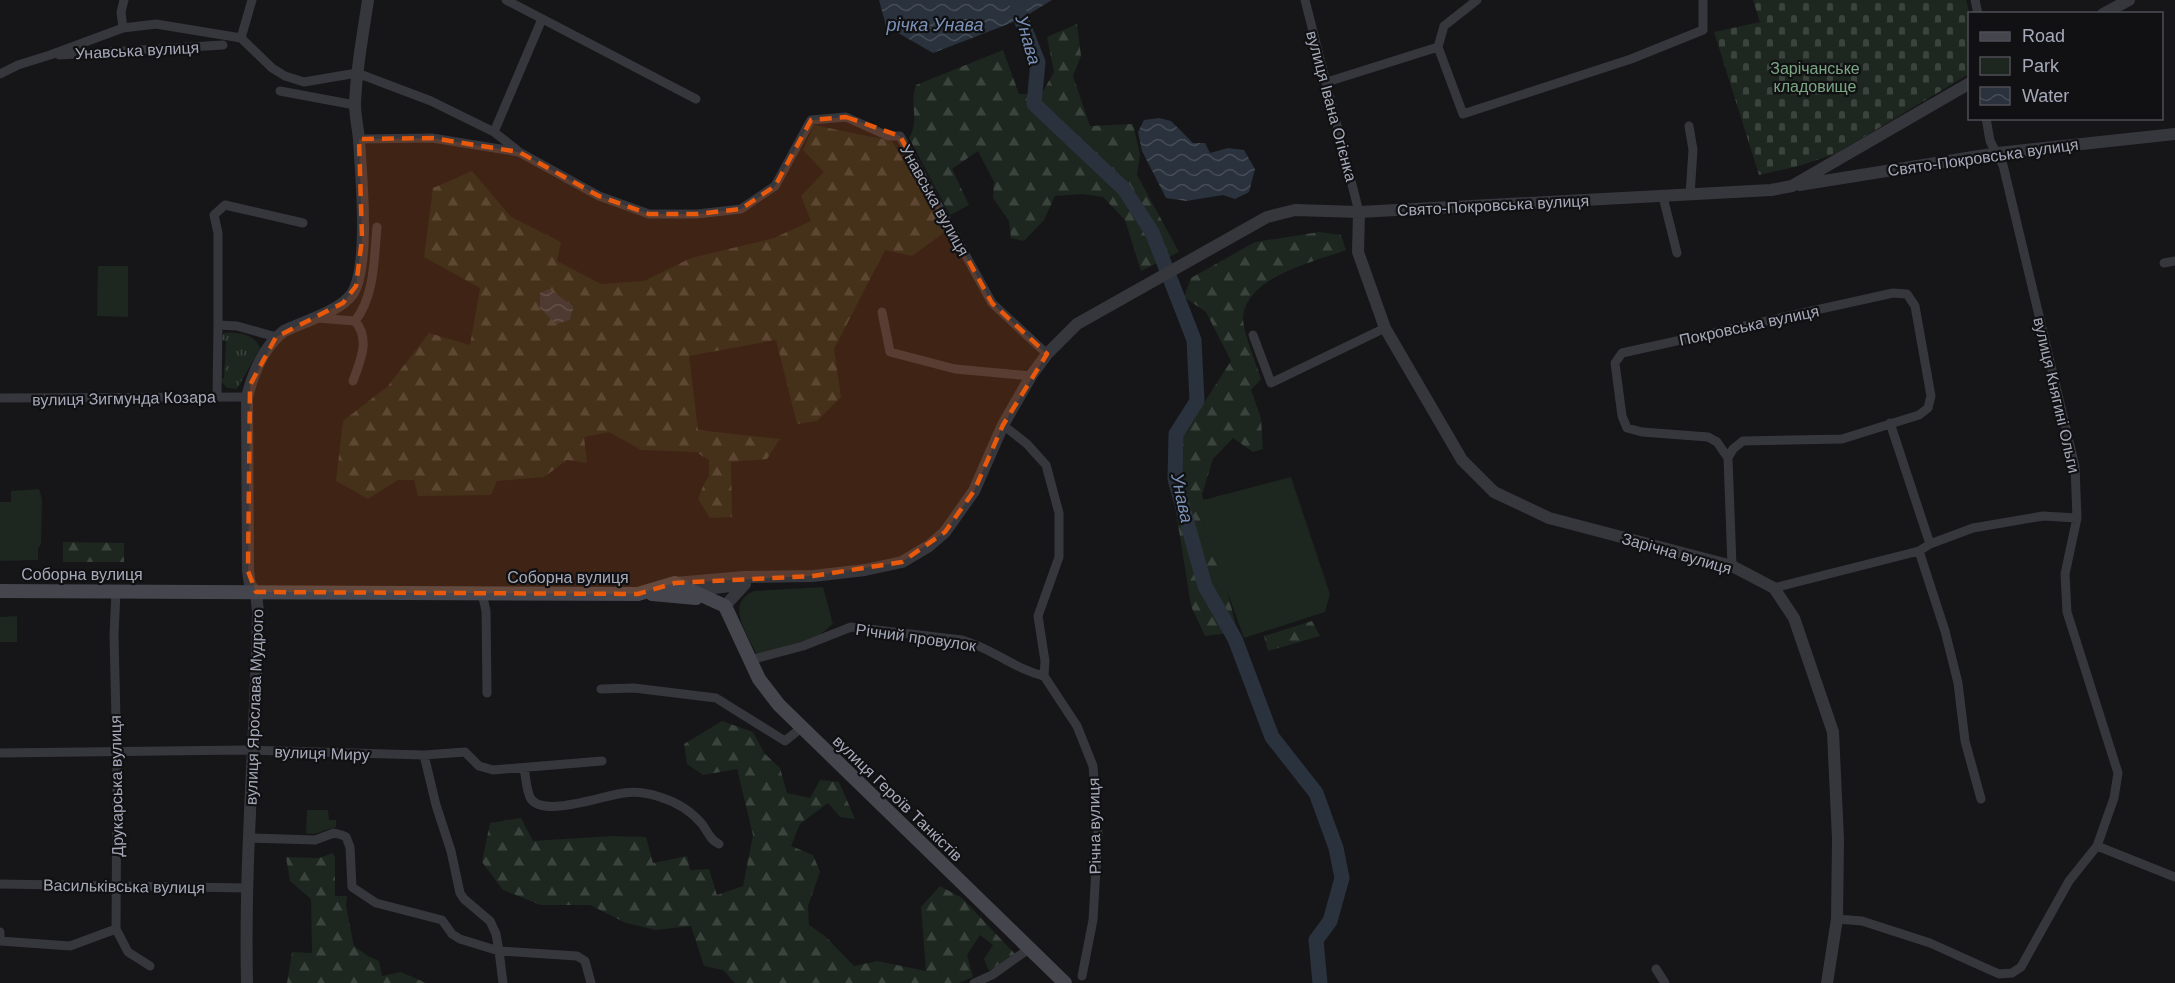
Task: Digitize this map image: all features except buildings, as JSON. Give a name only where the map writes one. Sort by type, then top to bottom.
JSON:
[{"type":"main road","name":"Соборна вулиця","points":[[0,591],[638,594],[673,589]]},
{"type":"main road","name":"вулиця Героїв Танкістів","points":[[673,589],[696,593],[708,603],[727,612],[759,679],[779,705],[1065,983]]},
{"type":"street","name":"Унавська вулиця","points":[[123,27],[121,12],[124,0]]},
{"type":"street","points":[[252,0],[241,38],[272,68],[285,76],[304,82],[357,73]]},
{"type":"street","name":"вулиця Ярослава Мудрого","points":[[247,983],[247,888],[258,612],[256,592],[250,585],[248,571],[247,397],[255,370],[276,337],[343,303],[351,295],[359,276],[362,229],[355,105],[357,73],[368,0]]},
{"type":"street","points":[[506,0],[696,99]]},
{"type":"street","points":[[1477,0],[1444,26],[1438,46],[1463,114],[1631,59],[1704,30],[1703,0]]},
{"type":"street","points":[[2107,12],[2129,0]]},
{"type":"street","name":"вулиця Івана Огієнка","points":[[1305,1],[1359,212]]},
{"type":"street","points":[[494,132],[542,19]]},
{"type":"street","name":"Унавська вулиця","points":[[0,74],[18,65],[50,56],[123,27],[156,24],[241,38]]},
{"type":"street","name":"Унавська вулиця","points":[[50,56],[223,45]]},
{"type":"street","points":[[1327,82],[1438,46]]},
{"type":"street","name":"Унавська вулиця","points":[[357,73],[431,101],[494,132],[519,152],[599,196],[649,214],[697,214],[741,209],[775,186],[812,120],[846,117],[888,136],[900,136],[992,303],[1047,354]]},
{"type":"street","name":"Свято-Покровська вулиця","points":[[1792,186],[1968,83]]},
{"type":"street","points":[[280,91],[355,105]]},
{"type":"street","name":"вулиця Княгині Ольги","points":[[1837,919],[1862,921],[1930,943],[1999,974],[2012,973],[2021,967],[2069,881],[2097,846],[2114,798],[2118,773],[2067,612],[2065,574],[2077,518],[2075,466],[2003,165],[1990,141],[1986,120]]},
{"type":"street","points":[[1689,126],[1693,150],[1690,195]]},
{"type":"street","name":"Свято-Покровська вулиця","points":[[1359,212],[1771,190],[1998,153],[2175,134]]},
{"type":"street","name":"Унавська вулиця","points":[[358,139],[432,138],[519,152]]},
{"type":"street","points":[[1663,197],[1677,253]]},
{"type":"street","points":[[216,396],[218,233],[214,215],[225,205],[303,222]]},
{"type":"street","name":"Соборна вулиця","points":[[673,589],[769,577],[813,576],[865,570],[902,562],[929,546],[945,532],[974,491],[1003,424],[1031,376],[1047,354],[1077,324],[1267,217],[1295,210],[1359,212]]},
{"type":"street","name":"Зарічна вулиця","points":[[1359,212],[1358,252],[1385,328],[1462,460],[1494,492],[1549,518],[1732,566],[1774,588],[1794,618],[1833,732],[1838,828],[1837,919],[1827,983]]},
{"type":"street","points":[[353,381],[364,348],[364,340],[356,321],[368,293],[377,227]]},
{"type":"street","points":[[2164,262],[2175,261]]},
{"type":"street","name":"Покровська вулиця","points":[[1893,293],[1907,294],[1915,306],[1931,396],[1928,408],[1919,415],[1842,439],[1743,441],[1733,449],[1728,458],[1723,448],[1708,437],[1642,432],[1627,428],[1620,406],[1614,363],[1617,357],[1622,353],[1893,293]]},
{"type":"street","points":[[882,312],[890,352],[955,369],[1031,376]]},
{"type":"street","name":"вулиця Ярослава Мудрого","points":[[312,318],[356,321]]},
{"type":"street","points":[[218,325],[237,326],[276,337]]},
{"type":"street","points":[[1253,335],[1271,383],[1385,328]]},
{"type":"street","name":"вулиця Зигмунда Козара","points":[[0,398],[247,397]]},
{"type":"street","points":[[1890,423],[1930,544]]},
{"type":"street","points":[[1003,424],[1028,444],[1046,465],[1059,513],[1059,557],[1038,616],[1045,661],[1044,676]]},
{"type":"street","points":[[1728,458],[1732,566]]},
{"type":"street","points":[[1774,588],[1919,551],[1930,544],[1973,528],[2043,516],[2077,518]]},
{"type":"street","points":[[1919,551],[1946,631],[1958,683],[1965,741],[1981,799]]},
{"type":"street","points":[[696,593],[769,577]]},
{"type":"street","points":[[696,593],[701,583],[769,577]]},
{"type":"street","points":[[727,612],[745,584]]},
{"type":"street","name":"Друкарська вулиця","points":[[116,591],[114,635],[116,929]]},
{"type":"street","points":[[482,593],[486,611],[487,693]]},
{"type":"street","name":"Річний провулок","points":[[750,660],[803,646],[850,627],[962,640],[979,645],[1021,670],[1044,676]]},
{"type":"street","name":"Річна вулиця","points":[[1044,676],[1077,726],[1094,766],[1098,834],[1093,920],[1082,976]]},
{"type":"street","points":[[601,689],[634,688],[716,698],[785,741],[801,728]]},
{"type":"street","name":"вулиця Миру","points":[[0,753],[254,751],[424,755],[465,752],[472,761],[493,770],[602,761]]},
{"type":"street","points":[[424,755],[436,805],[452,850],[460,893],[490,921],[500,951],[502,983]]},
{"type":"street","points":[[524,768],[529,796],[534,802],[543,805],[566,806],[623,793],[643,792],[677,804],[693,814],[713,841],[719,844]]},
{"type":"street","points":[[249,838],[315,840],[334,833],[342,835],[346,837],[350,847],[352,887],[376,903],[441,920],[452,934],[460,939],[500,951],[577,956],[585,961],[591,983]]},
{"type":"street","points":[[2097,846],[2175,877]]},
{"type":"street","name":"Васильківська вулиця","points":[[0,884],[247,888]]},
{"type":"street","points":[[0,932],[0,941],[70,946],[116,929],[128,952],[150,966]]},
{"type":"street","points":[[974,983],[1002,969],[1029,948]]},
{"type":"street","points":[[1656,969],[1665,983]]},
{"type":"highlighted area","points":[[846,117],[900,136],[992,303],[1047,354],[1003,425],[974,491],[945,532],[902,562],[813,576],[675,583],[638,594],[256,592],[248,571],[250,385],[276,337],[343,303],[356,286],[362,239],[359,139],[432,138],[519,152],[599,196],[649,214],[697,214],[741,209],[775,186],[811,120]]},
{"type":"green space","name":"Зарічанське кладовище","points":[[1753,0],[1966,0],[1969,12],[1968,75],[1837,153],[1799,166],[1759,175],[1714,32],[1760,22]]},
{"type":"green space","points":[[1077,24],[1081,56],[1073,76],[1090,126],[1133,124],[1140,154],[1137,175],[1179,252],[1141,271],[1125,220],[1103,197],[1083,194],[1055,196],[1044,220],[1024,241],[1011,238],[1009,221],[993,198],[994,182],[978,151],[952,169],[969,205],[950,215],[909,138],[914,125],[916,85],[1003,50],[1019,94],[1042,93],[1054,72],[1047,37]]},
{"type":"green space","points":[[814,125],[892,141],[945,232],[912,256],[885,250],[834,349],[841,397],[817,421],[797,424],[776,340],[689,356],[698,430],[780,439],[767,459],[731,462],[732,517],[710,518],[698,499],[709,476],[709,460],[696,452],[641,450],[609,432],[584,437],[587,463],[567,460],[544,477],[497,481],[491,495],[418,496],[414,480],[398,480],[368,499],[336,481],[343,421],[388,386],[429,333],[470,345],[480,288],[424,257],[433,188],[472,171],[511,217],[561,242],[557,261],[601,284],[644,281],[691,258],[774,238],[811,221],[801,196],[824,172],[803,150]]},
{"type":"green space","points":[[1319,232],[1341,235],[1346,250],[1300,266],[1269,281],[1256,291],[1247,303],[1243,317],[1247,338],[1261,379],[1251,390],[1261,418],[1263,449],[1253,452],[1233,438],[1213,459],[1202,494],[1237,629],[1205,636],[1191,606],[1173,493],[1184,434],[1231,361],[1206,312],[1184,297],[1191,278],[1255,242]]},
{"type":"green space","points":[[98,266],[128,266],[128,317],[97,316]]},
{"type":"green space","points":[[224,333],[250,337],[258,343],[260,348],[237,389],[227,388],[220,380],[224,378],[226,342],[221,339]]},
{"type":"green space","points":[[1291,477],[1330,594],[1325,612],[1244,638],[1195,502]]},
{"type":"green space","points":[[39,489],[42,499],[41,544],[38,549],[38,560],[0,561],[0,502],[11,502],[11,491]]},
{"type":"green space","points":[[63,542],[124,543],[124,562],[63,562]]},
{"type":"green space","points":[[823,587],[833,624],[817,637],[757,655],[744,629],[739,611],[745,596],[754,591]]},
{"type":"green space","points":[[17,616],[17,642],[0,642],[0,617]]},
{"type":"green space","points":[[1312,621],[1320,636],[1268,651],[1264,636]]},
{"type":"green space","points":[[722,721],[753,732],[764,753],[780,768],[787,793],[810,798],[820,780],[839,782],[855,819],[840,817],[828,803],[800,824],[791,846],[813,855],[820,872],[808,906],[809,925],[825,936],[854,966],[877,961],[926,971],[921,907],[940,886],[962,898],[1015,954],[989,971],[984,959],[993,945],[980,935],[967,955],[973,977],[959,983],[735,983],[723,970],[704,966],[691,926],[656,930],[626,923],[590,905],[541,905],[503,890],[482,862],[490,823],[521,818],[533,841],[612,836],[646,837],[653,863],[687,856],[690,870],[709,869],[717,895],[743,886],[753,835],[737,769],[703,775],[687,764],[684,744]]},
{"type":"green space","points":[[307,810],[328,810],[329,820],[336,820],[336,827],[314,834],[306,833]]},
{"type":"green space","points":[[333,853],[335,857],[335,896],[347,896],[346,906],[354,946],[379,961],[382,976],[401,972],[426,983],[287,983],[292,952],[312,953],[311,899],[290,881],[286,857],[319,858]]},
{"type":"water","name":"річка Унава","points":[[879,0],[1052,0],[1021,19],[933,53],[886,26]]},
{"type":"water","points":[[1159,118],[1171,121],[1193,143],[1205,143],[1210,153],[1228,148],[1244,150],[1255,169],[1249,192],[1235,199],[1223,195],[1186,201],[1166,198],[1142,151],[1138,132],[1144,120]]},
{"type":"water","points":[[549,289],[573,306],[570,320],[556,324],[540,308],[540,293]]},
{"type":"waterway","name":"Унава","points":[[1016,0],[1038,62],[1034,104],[1124,189],[1152,232],[1194,340],[1197,401],[1176,434],[1175,479],[1205,586],[1235,639],[1272,737],[1316,793],[1336,848],[1342,878],[1330,921],[1316,940],[1320,983]]}]
